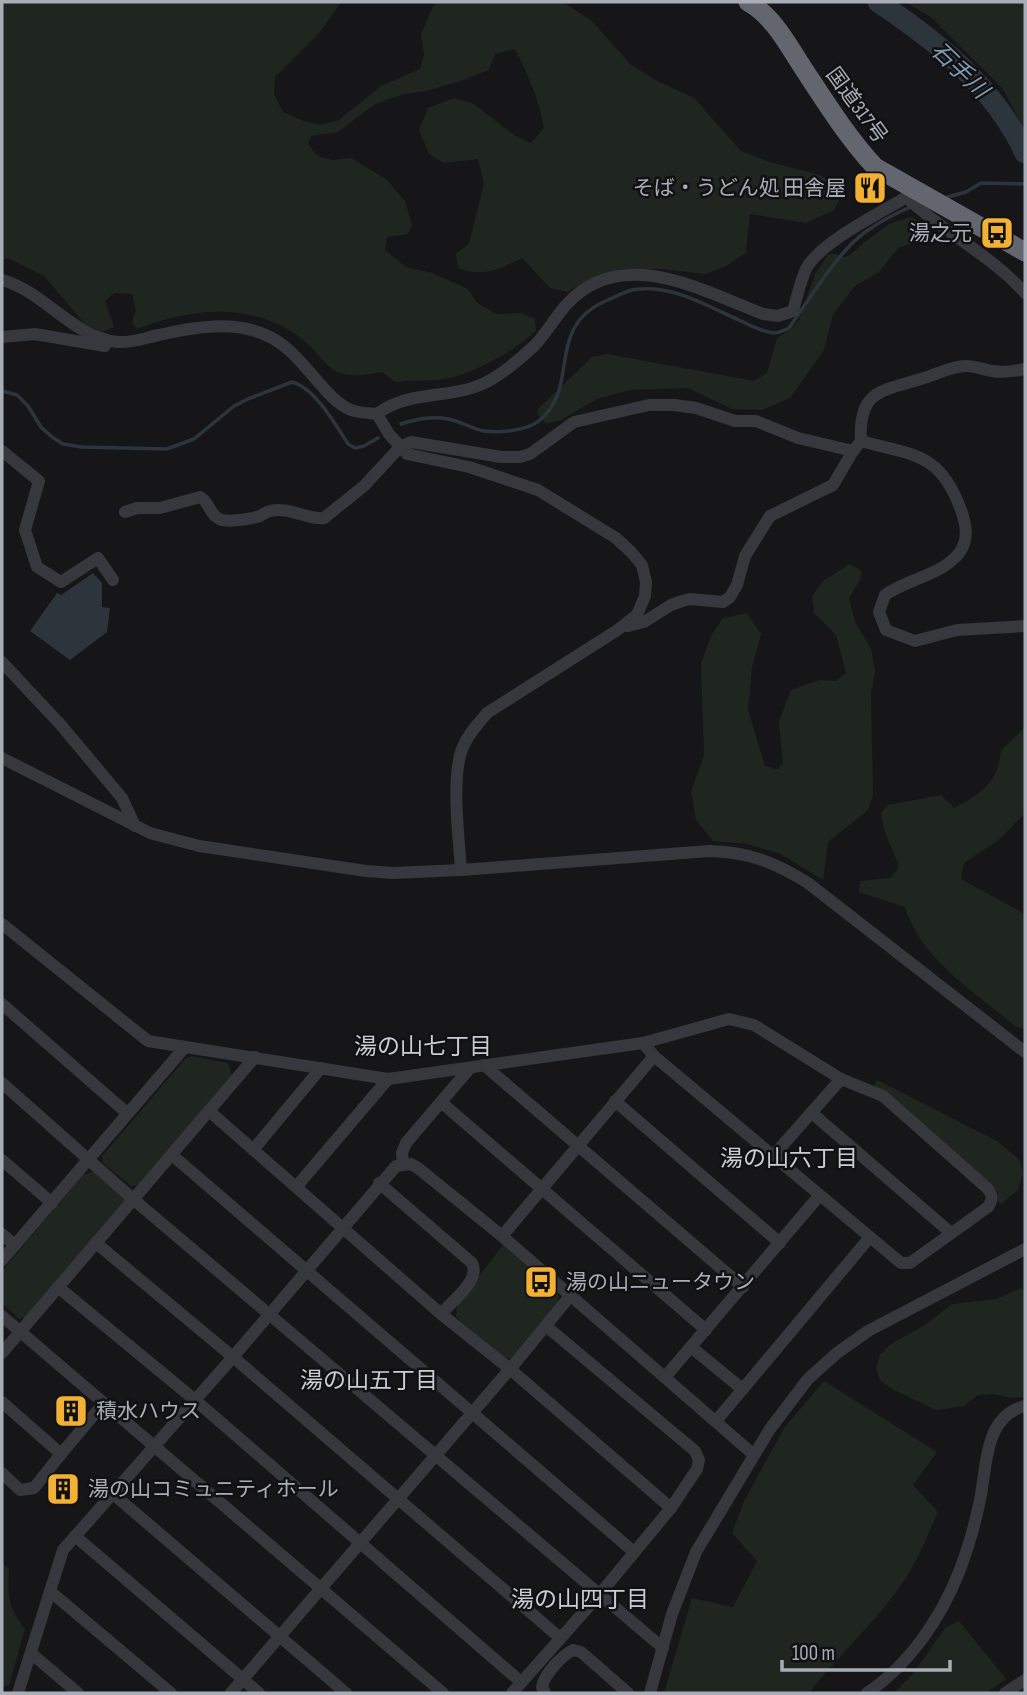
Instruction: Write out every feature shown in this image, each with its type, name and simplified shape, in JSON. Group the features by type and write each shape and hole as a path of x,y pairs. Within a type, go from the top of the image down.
{"highway":[{"name":"国道317号","path":"748,2 773,24 860,150 875,167 911,194 1025,252"}],"street":[{"path":"2,280 30,292 88,333 102,339 133,342 193,327 243,328 266,335 293,352 333,397 348,409 377,414 400,401 466,390 492,380 536,345 553,319 574,296 596,283 623,275 658,275 684,281 764,314 778,316 793,311 807,268 820,254 848,232 911,194 921,211 1000,269 1025,293"},
{"path":"2,337 35,334 130,348 133,342"},
{"path":"621,628 644,622 682,601 723,601 730,597 737,585 745,556 770,516 777,510 818,494 833,485 857,446 863,411 868,400 880,390 943,370 965,366 996,372 1025,369"},
{"path":"125,512 137,508 160,508 200,497 219,519 261,516 270,511 286,510 304,513 317,519 324,518 364,486 400,447 411,442 501,457 520,457 530,454 574,422 649,405 696,408 735,421 756,422 798,438 922,457 934,465 950,483 967,528 966,539 960,552 950,561 885,595 879,612 886,630 915,641 957,630 1025,626"},
{"path":"377,414 382,425 407,454 470,467 538,490 616,538 642,565 646,582 645,596 637,615 621,628 487,713 471,731 462,749 458,772 461,870"},
{"path":"2,451 39,481 25,530 37,567 61,582 98,558 113,580"},
{"path":"2,662 60,724 122,798 135,826"},
{"path":"2,758 150,833 199,846 355,870 393,873 461,870 709,851 738,852 785,869 808,883 1025,1052"},
{"path":"2,924 148,1041 388,1079 643,1042 729,1019 741,1020 754,1025 841,1079 883,1096 992,1194 992,1201 988,1207 910,1263 901,1262 654,1056 643,1042"},
{"path":"2,1004 127,1113"},
{"path":"2,1261 185,1047"},
{"path":"502,1236 654,1056"},
{"path":"2,1353 255,1057"},
{"path":"484,1065 743,1287"},
{"path":"253,1150 321,1068"},
{"path":"403,1164 402,1153 406,1143 470,1068"},
{"path":"297,1186 388,1079"},
{"path":"773,1156 841,1079"},
{"path":"2,1083 133,1199 663,1648"},
{"path":"615,1101 780,1243"},
{"path":"442,1103 706,1330"},
{"path":"209,1111 441,1314 510,1369 671,1508"},
{"path":"812,1113 951,1233"},
{"path":"172,1155 634,1552"},
{"path":"2,1160 52,1203"},
{"path":"18,1693 63,1550 233,1357 389,1171 403,1164 418,1168 502,1236 754,1455"},
{"path":"379,1183 475,1268 474,1278 441,1314"},
{"path":"666,1376 820,1196"},
{"path":"2,1234 15,1245"},
{"path":"716,1420 870,1237"},
{"path":"96,1243 559,1637"},
{"path":"650,1693 671,1614 696,1552 770,1429 808,1379 837,1353 868,1331 1025,1249"},
{"path":"58,1287 195,1400 521,1682"},
{"path":"231,1693 571,1295"},
{"path":"2,1316 443,1693"},
{"path":"512,1693 671,1508 697,1469 699,1460 695,1451 546,1326"},
{"path":"691,1347 741,1388"},
{"path":"2,1402 61,1454"},
{"path":"2,1474 20,1490 34,1488 103,1404"},
{"path":"867,1693 881,1684 911,1653 947,1600 972,1533 981,1499 988,1448 1000,1422 1008,1412 1025,1406"},
{"path":"112,1493 346,1693"},
{"path":"75,1536 259,1693"},
{"path":"51,1592 171,1693"},
{"path":"545,1693 542,1688 545,1679 566,1654 573,1650 580,1652 628,1693"},
{"path":"32,1654 78,1693"},
{"path":"1005,1693 1025,1680"}],"shaded area":[{"path":"2,2 341,2 320,32 275,77 274,94 283,112 320,125 339,120 381,86 420,69 424,54 421,34 435,2 563,2 592,21 630,64 655,80 694,98 741,151 819,175 836,183 842,195 834,210 806,223 750,214 746,253 726,266 706,274 661,269 622,269 593,278 567,292 550,288 522,258 498,269 483,272 458,268 456,254 469,243 484,183 478,159 443,163 429,154 419,130 428,108 454,98 474,104 514,135 531,143 544,128 532,87 515,49 495,54 489,70 461,81 404,94 375,104 338,132 311,136 308,144 317,156 333,160 351,158 386,179 405,201 412,225 408,234 387,237 385,250 406,267 432,273 468,289 477,303 496,314 521,313 535,319 536,331 516,347 491,362 451,378 395,382 382,372 349,375 339,372 292,332 249,315 230,312 192,314 137,329 132,322 136,310 132,294 114,293 105,301 114,327 102,332 85,324 44,276 8,258 2,260"},
{"path":"905,2 1025,2 1025,130 1002,88 931,17"},
{"path":"910,217 920,221 925,231 912,244 899,247 879,272 855,286 833,314 824,350 790,398 762,410 732,409 688,388 629,390 597,399 561,420 547,424 537,414 538,409 592,357 607,354 754,381 767,373 777,338 799,320 815,274 828,255 850,255 889,224"},
{"path":"850,564 862,571 860,580 849,598 855,622 871,648 875,671 871,694 873,795 868,810 828,842 823,880 781,854 747,844 713,841 696,820 691,792 704,755 701,663 712,634 723,618 747,613 761,634 752,667 748,710 765,766 777,769 783,764 779,721 791,690 819,680 836,681 846,673 836,635 814,613 812,596 824,580"},
{"path":"93,573 102,583 102,607 110,608 107,632 70,660 30,631 57,593 61,595"},
{"path":"1025,727 1025,813 1000,839 964,863 961,879 1025,914 1025,1029 1015,1026 936,959 923,943 905,907 859,892 860,881 890,878 899,867 882,821 881,813 888,805 941,795 954,808 964,803 987,786 997,771 1001,750"},
{"path":"192,1056 228,1063 232,1075 140,1185 131,1186 103,1163 102,1156 185,1059"},
{"path":"877,1080 997,1141 1019,1159 1023,1173 1018,1190 1001,1204 998,1202 998,1192 873,1087"},
{"path":"94,1171 125,1197 123,1205 29,1316 19,1319 2,1303 2,1271 83,1175"},
{"path":"503,1245 556,1290 559,1296 558,1302 511,1358 504,1359 456,1317 457,1305"},
{"path":"1021,1288 1025,1290 1025,1397 978,1395 964,1406 936,1410 892,1389 880,1380 876,1368 880,1355 891,1344 925,1325 952,1304 996,1299"},
{"path":"824,1381 937,1452 913,1485 938,1512 916,1561 885,1607 809,1693 664,1693 692,1598 733,1607 757,1561 732,1533 744,1501 784,1428"},
{"path":"2,1564 9,1568 10,1600 25,1629 9,1685 2,1687"},
{"path":"959,1621 1006,1679 986,1693 894,1693 912,1675 946,1627"}],"waterway":[{"name":"石手川","path":"878,2 943,50 981,87 998,107 1025,153"},
{"path":"944,198 966,192 981,183 1025,184"},
{"path":"401,424 424,418 442,418 480,430 498,432 535,424 552,406 559,391 569,340 576,325 588,311 632,290 674,292 760,330 774,333 789,328 824,278 854,242 882,221 913,206"},
{"path":"2,391 17,395 52,437 63,444 81,447 167,449 194,439 234,406 292,382 300,385 316,399 348,444 355,448 378,438"}],"place":[{"name":"そば・うどん処 田舎屋","path":"870,188"},
{"name":"湯之元","path":"997,233"},
{"name":"湯の山ニュータウン","path":"541,1282"},
{"name":"積水ハウス","path":"71,1411"},
{"name":"湯の山コミュニティホール","path":"63,1489"}],"district":[{"name":"湯の山七丁目","path":"423,1046"},
{"name":"湯の山六丁目","path":"789,1158"},
{"name":"湯の山五丁目","path":"369,1380"},
{"name":"湯の山四丁目","path":"580,1599"}]}
